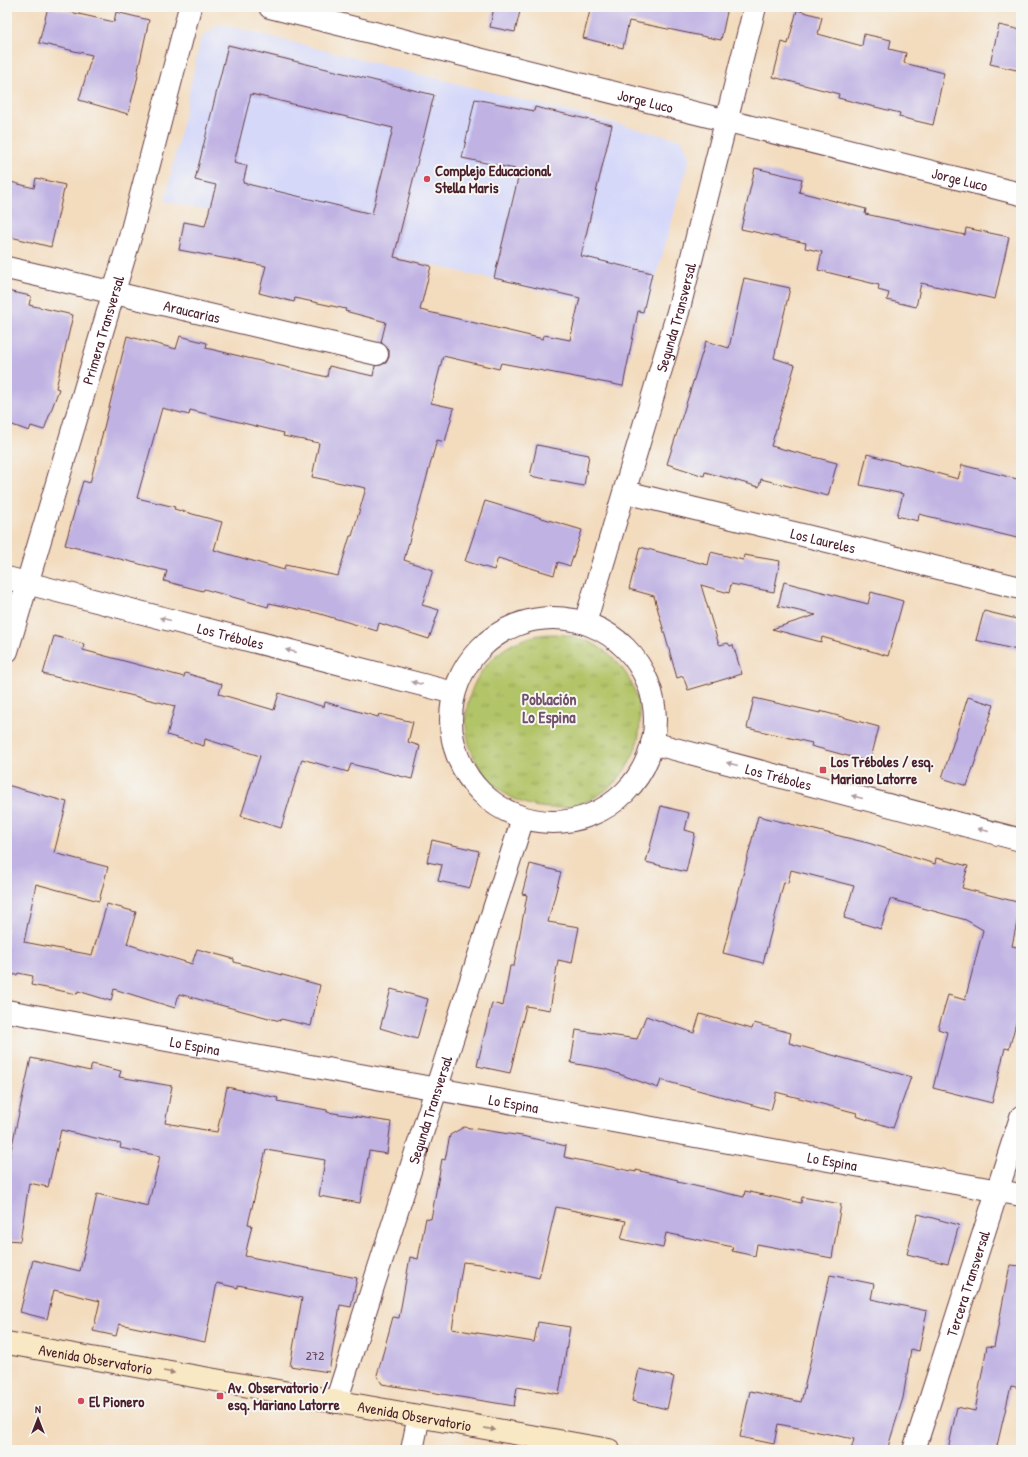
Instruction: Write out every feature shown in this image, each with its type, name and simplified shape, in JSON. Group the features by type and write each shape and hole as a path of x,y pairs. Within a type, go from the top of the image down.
{"main road":[{"name":"Avenida Observatorio","path":"7,1343 609,1450"}],"street":[{"name":"Primera Transversal","path":"7,651 17,581 114,293 149,168 190,7"},
{"name":"Jorge Luco","path":"270,7 1021,194"},
{"name":"Segunda Transversal","path":"585,624 680,305 755,7"},
{"name":"Araucarias","path":"7,268 377,354"},
{"name":"Los Laureles","path":"625,492 1021,588"},
{"name":"Los Tréboles","path":"17,581 454,692"},
{"path":"547,619 569,620 585,624 602,631 618,642 631,655 642,671 650,688 654,706 655,725 652,743 640,774 630,787 604,809 589,816 568,821 540,821 524,818 507,812 492,803 479,791 459,762 451,728 451,710 454,692 460,677 475,654 491,639 505,630 520,624 547,619"},
{"name":"Los Tréboles","path":"652,743 1021,840"},
{"name":"Segunda Transversal","path":"336,1402 524,818"},
{"name":"Lo Espina","path":"7,1011 1021,1195"},
{"name":"Tercera Transversal","path":"914,1450 1021,1117"},
{"path":"412,1450 419,1416"}],"shaded area":[{"name":"Complejo Educacional Stella Maris","path":"220,24 682,140 690,157 645,316 165,201 201,38"}],"green space":[{"path":"544,634 562,634 594,644 615,659 630,680 640,712 640,730 630,762 615,783 594,798 578,804 562,808 544,808 512,798 491,783 476,762 470,746 466,730 466,712 476,680 491,659 512,644 528,638"}],"building":[{"path":"48,7 114,22 116,12 149,20 138,76 128,114 79,100 92,55 39,43"},
{"path":"494,7 521,7 515,32 490,27"},
{"path":"591,7 728,7 721,40 629,21 623,48 583,38"},
{"path":"797,10 822,17 818,34 862,46 864,34 891,40 889,49 906,53 904,63 944,73 933,125 899,117 900,113 838,98 839,94 773,77 782,42 788,44"},
{"path":"999,25 1021,30 1021,71 990,64"},
{"path":"228,45 434,95 394,257 431,266 420,310 543,339 544,335 570,340 580,298 494,278 520,170 462,158 475,99 534,111 535,107 612,125 581,256 652,273 643,312 638,311 623,386 501,363 499,369 443,356 431,403 454,408 445,442 437,440 404,560 433,570 422,605 439,610 429,639 379,623 377,631 317,613 269,603 268,607 204,589 203,591 164,581 167,571 65,545 83,481 90,483 127,336 176,349 180,336 207,343 206,348 327,377 329,366 373,376 375,366 386,363 389,357 389,350 381,342 386,322 345,311 346,309 295,298 294,302 259,293 266,266 179,250 184,222 205,226 216,185 195,180","holes":["251,94 393,128 372,214 243,183 247,166 234,163","162,408 189,415 190,410 284,433 283,436 319,443 312,477 366,488 352,536 350,536 338,576 285,565 284,570 214,550 222,522 174,509 175,507 137,498"]},
{"path":"755,168 802,179 799,192 866,209 865,214 965,235 966,228 1009,237 995,299 921,283 916,307 887,300 889,293 878,290 879,285 818,270 822,252 805,248 806,243 741,229"},
{"path":"36,178 65,185 51,247 7,236 7,181 34,188"},
{"path":"744,278 790,288 774,358 795,365 771,446 837,463 828,496 761,479 759,487 705,472 704,476 667,464 706,341 729,348"},
{"path":"7,291 31,296 29,305 73,315 56,388 59,389 44,430 31,426 29,431 7,423"},
{"path":"537,445 589,455 584,486 530,476"},
{"path":"867,454 958,479 962,465 1021,480 1021,539 919,514 918,521 897,516 903,494 860,485"},
{"path":"485,501 582,530 570,566 558,562 554,575 498,558 494,570 465,561"},
{"path":"640,547 708,565 711,552 743,560 744,555 780,561 774,592 731,584 729,593 701,585 718,642 720,645 728,643 730,646 733,645 742,674 688,690 683,676 677,678 654,596 629,589"},
{"path":"784,582 868,604 871,592 903,601 888,656 822,637 821,642 772,629 816,615 778,606"},
{"path":"984,611 1021,620 1021,651 976,640"},
{"path":"54,636 84,644 83,650 184,677 185,673 222,684 219,694 274,710 279,693 324,707 325,702 378,717 379,714 413,722 408,742 420,746 412,779 351,764 348,772 302,759 281,828 241,816 260,756 205,739 204,746 167,735 175,706 43,674"},
{"path":"968,697 994,705 967,786 942,778"},
{"path":"754,698 820,713 820,711 879,727 870,762 811,746 812,743 747,728"},
{"path":"7,785 67,802 54,853 108,867 99,901 36,884 24,942 92,955 107,904 136,912 127,944 192,964 197,949 234,959 234,962 320,985 311,1026 281,1019 280,1021 179,994 175,1008 114,989 111,1001 78,991 77,994 31,985 33,976 18,973 17,975 7,974"},
{"path":"661,806 689,813 685,830 695,833 686,872 646,862"},
{"path":"758,816 868,843 935,864 936,858 968,866 962,888 1021,903 1012,946 1021,948 1021,1005 1009,1049 1005,1048 992,1103 933,1088 947,1032 938,1029 948,995 965,1000 983,930 966,920 890,899 881,929 844,918 854,886 791,870 788,883 784,882 763,963 723,953"},
{"path":"432,840 479,851 470,888 438,881 442,865 427,862"},
{"path":"530,864 561,872 548,922 579,927 572,963 558,960 550,1010 526,1006 510,1073 477,1066 492,1003 503,1006 510,966 514,966 527,895 522,894"},
{"path":"391,989 428,999 417,1039 380,1028"},
{"path":"700,1014 752,1029 754,1023 791,1033 789,1043 911,1077 893,1128 856,1116 857,1113 776,1092 771,1110 661,1080 658,1088 605,1069 571,1063 576,1030 637,1039 646,1016 694,1033"},
{"path":"31,1058 90,1071 92,1064 121,1071 119,1077 172,1086 165,1123 217,1132 227,1087 278,1098 277,1101 327,1110 327,1112 391,1122 387,1154 369,1151 360,1203 319,1196 325,1160 266,1150 248,1224 252,1225 245,1256 357,1278 351,1307 340,1305 329,1372 290,1366 302,1298 238,1285 238,1288 217,1283 205,1342 119,1324 116,1336 93,1331 100,1301 54,1290 47,1319 20,1312 33,1260 80,1271 97,1194 148,1206 160,1156 120,1148 121,1144 61,1130 48,1187 29,1183 20,1241 7,1240 7,1168"},
{"path":"464,1127 522,1136 566,1146 564,1157 636,1172 636,1170 678,1180 677,1182 744,1197 745,1191 801,1203 802,1197 841,1204 832,1258 757,1244 755,1256 732,1251 733,1247 666,1233 663,1248 621,1239 626,1221 556,1207 539,1278 480,1264 463,1262 452,1329 534,1342 538,1322 570,1327 559,1394 517,1387 514,1406 382,1384 377,1375 393,1317 399,1318 410,1257 418,1259 426,1218 431,1219 442,1159 445,1160 450,1135"},
{"path":"918,1214 959,1225 948,1264 907,1254"},
{"path":"1010,1265 1021,1266 1021,1388 1011,1386 996,1450 948,1450 957,1407 975,1411 987,1346 994,1347"},
{"path":"830,1275 874,1284 871,1299 927,1311 919,1351 911,1349 903,1398 887,1450 851,1450 854,1439 778,1424 774,1444 740,1437 750,1391 801,1402"},
{"path":"639,1369 674,1377 667,1409 632,1401"}],"place":[{"name":"Complejo Educacional Stella Maris","path":"427,179"},
{"name":"Los Tréboles / esq. Mariano Latorre","path":"823,770"},
{"name":"Av. Observatorio / esq. Mariano Latorre","path":"220,1396"},
{"name":"El Pionero","path":"81,1401"}],"district":[{"name":"Población Lo Espina","path":"549,708"}]}
